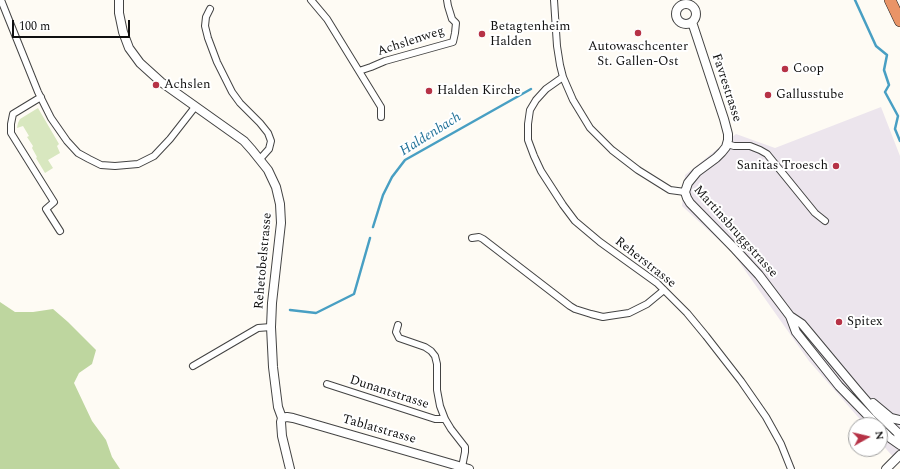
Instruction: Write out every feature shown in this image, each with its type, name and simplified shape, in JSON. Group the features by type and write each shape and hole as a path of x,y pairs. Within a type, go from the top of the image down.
{"highway":[{"path":"890,0 900,21"},
{"path":"898,0 900,4"}],"street":[{"path":"1,0 8,20 51,118 67,141 78,153 101,165 115,166 138,164 154,156 170,139 195,107"},
{"name":"Rehetobelstrasse","path":"119,0 119,12 123,32 129,48 140,63 161,82 244,141 268,170 276,187 280,204 281,223 272,303 271,327 273,367 278,407 282,418 282,437 290,469"},
{"path":"310,0 327,19 381,107 381,117"},
{"name":"Achslenweg","path":"359,71 385,61 453,42 456,23 452,19 448,6 448,0"},
{"name":"Martinsbruggstrasse","path":"554,0 557,46 563,77 573,100 590,128 612,150 638,170 670,190 685,192 690,203 759,275 790,316 796,332 834,380 869,417"},
{"path":"210,9 206,17 205,26 217,62 232,92 268,133 271,141 269,149 260,159"},
{"name":"Favrestrasse","path":"692,22 726,126 728,134 727,144"},
{"name":"Reherstrasse","path":"563,77 552,83 536,100 530,110 528,140 537,164 545,178 575,221 600,242 649,277 664,290 706,336 746,387 766,417 781,444 791,469"},
{"path":"41,97 13,114 11,133 54,202 46,208 60,231"},
{"path":"685,192 692,177 716,158 727,144 734,146 750,146 767,154 815,213 825,221"},
{"path":"472,238 479,237 483,239 570,306 591,314 603,317 629,313 647,304 664,290"},
{"name":"Martinsbruggstrasse","path":"790,316 802,324 876,412 897,432 900,438"},
{"name":"Dunantstrasse","path":"398,325 396,332 399,338 425,347 435,356 437,364 437,394 440,406 445,419 464,447 465,468"},
{"path":"193,366 258,328 271,327"},
{"name":"Dunantstrasse","path":"327,384 435,419 445,419"},
{"name":"Martinsbruggstrasse","path":"857,390 891,418 900,420"},
{"name":"Tablatstrasse","path":"282,418 291,418 465,468"},
{"path":"888,436 900,445"},
{"path":"886,469 900,455"}],"shaded area":[{"path":"881,107 900,156 900,463 888,451 888,417 858,417 809,361 732,252 682,206 685,175 736,134 775,148"}],"green space":[{"path":"38,108 59,144 57,146 60,153 48,160 53,168 45,173 36,158 37,157 32,148 33,146 27,137 29,136 23,126 17,128 20,119"},
{"path":"0,302 15,312 33,312 53,309 96,350 92,364 79,373 74,383 92,421 106,440 112,457 120,469 0,469"}],"waterway":[{"path":"855,0 876,46 887,55 884,70 889,85 885,92 898,116 895,129 900,141"},
{"name":"Haldenbach","path":"373,227 383,195 392,177 405,160 531,89"},
{"name":"Haldenbach","path":"290,310 316,313 354,294 370,238"}],"place":[{"name":"Autowaschcenter St. Gallen-Ost","path":"638,33"},
{"name":"Betagtenheim Halden","path":"482,34"},
{"name":"Coop","path":"785,69"},
{"name":"Achslen","path":"156,85"},
{"name":"Halden Kirche","path":"429,91"},
{"name":"Gallusstube","path":"768,95"},
{"name":"Sanitas Troesch","path":"836,166"},
{"name":"Spitex","path":"839,322"}]}
